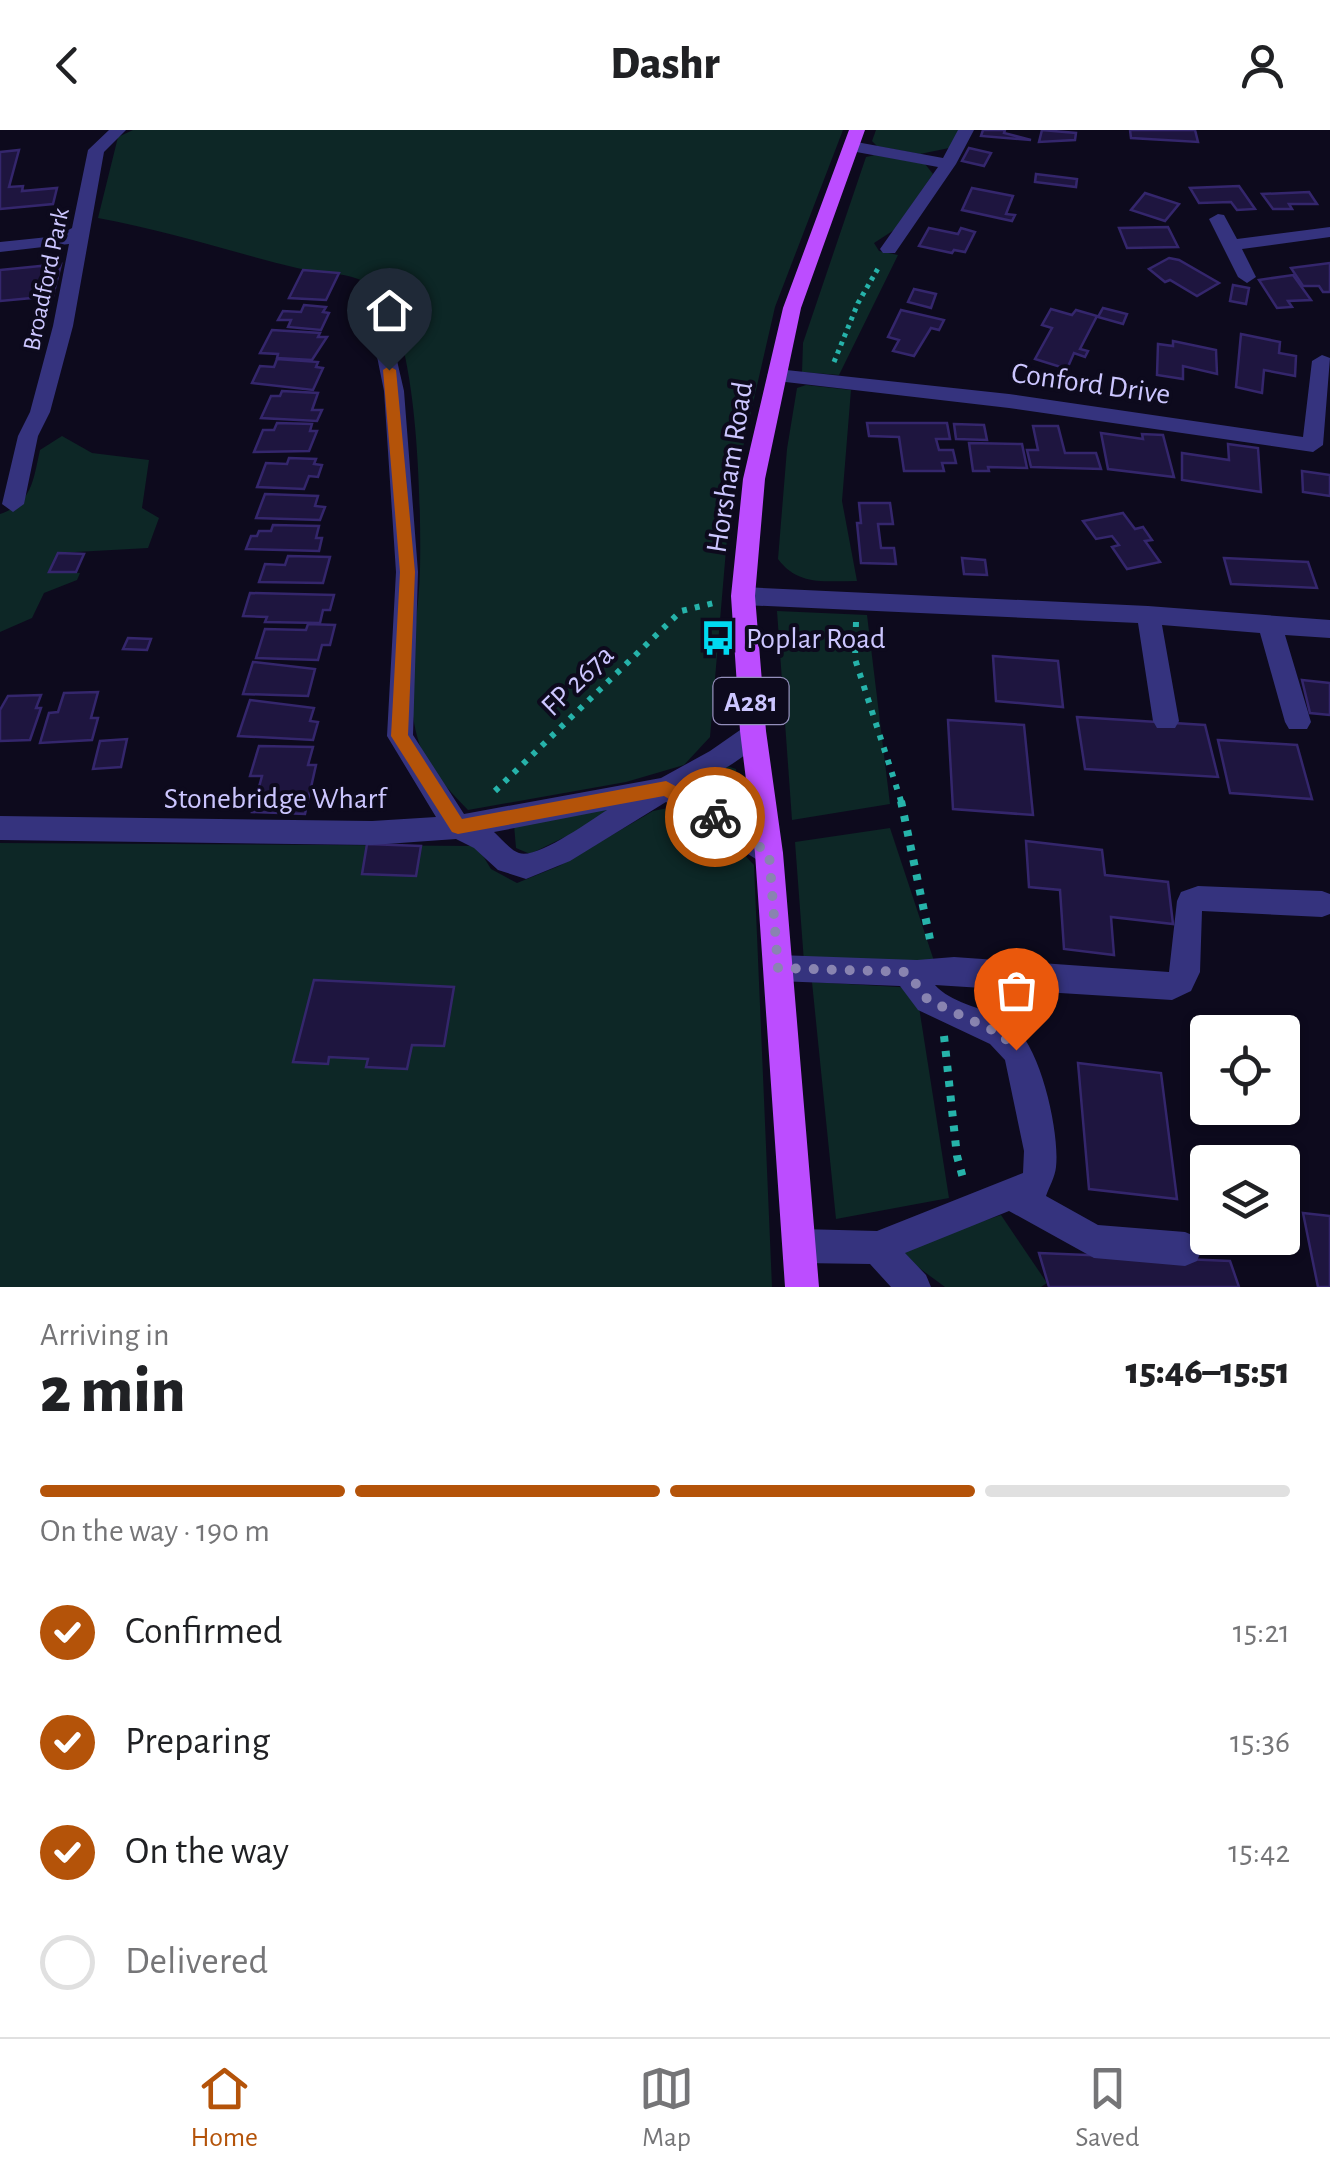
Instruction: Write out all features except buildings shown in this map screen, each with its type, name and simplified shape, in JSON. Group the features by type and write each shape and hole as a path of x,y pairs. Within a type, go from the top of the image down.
{"main road":[{"name":"Horsham Road","path":"802,1287 769,853 753,731 743,596 754,480 792,308 854,138"}],"street":[{"name":"Broadford Park","path":"13,504 28,436 40,412 63,326 96,150 118,130"},
{"path":"889,249 948,164 966,130"},
{"name":"Horsham Road","path":"854,138 948,164"},
{"path":"1218,219 1247,277"},
{"path":"0,246 62,241 83,230"},
{"path":"1232,246 1330,232"},
{"path":"378,317 394,390 408,572 400,736 458,827 484,840 508,862 526,866 560,853 666,788 769,853"},
{"name":"Conford Drive","path":"777,375 1008,401 1313,444 1322,361"},
{"path":"743,596 1148,615 1330,629"},
{"path":"1148,615 1166,721"},
{"path":"1270,625 1298,722"},
{"name":"Stonebridge Wharf","path":"0,828 372,833 458,827 666,788 719,759 753,731"},
{"path":"778,968 1172,986 1182,981 1185,972 1187,914 1198,898 1322,904"},
{"path":"801,1246 877,1248 1034,1185 1040,1170 1040,1151 1024,1067 1016,1050 1001,1034 928,1000 922,972"},
{"path":"1012,1195 1094,1241 1184,1248"},
{"path":"877,1248 914,1287"}],"path":[{"path":"825,381 858,304 889,249"},
{"name":"FP 267a","path":"458,827 680,611 743,596"},
{"path":"856,601 855,659 905,814 922,972"},
{"path":"940,1008 957,1156 972,1212"}],"green space":[{"path":"133,130 843,130 775,307 729,515 710,737 684,765 626,782 468,810 445,785 420,747 413,716 420,569 418,462 408,373 387,303 371,285 353,277 297,268 98,218 118,137"},
{"path":"876,130 961,130 954,147 920,154 877,146 872,141"},
{"path":"875,155 925,164 933,174 894,230 874,243 879,251 898,255 839,375 802,372 803,343 866,157"},
{"path":"806,385 851,390 842,501 857,581 803,578 778,559 787,449 797,388"},
{"path":"62,436 92,453 149,460 142,508 159,518 148,548 58,553 50,571 80,573 77,580 44,593 32,618 0,632 0,514 25,497 40,450"},
{"path":"777,611 867,615 890,804 792,820"},
{"path":"727,766 736,769 744,824 698,797 703,779"},
{"path":"617,806 614,813 530,854 516,848 514,825"},
{"path":"673,807 738,848 754,865 772,1287 0,1287 0,843 477,846 491,869 517,883 559,866 653,811"},
{"path":"890,828 936,967 804,962 795,842"},
{"path":"812,982 916,988 949,1198 836,1219"},
{"path":"1001,1215 1047,1283 1041,1287 945,1287 896,1251"}],"way so far":[{"path":"715,817 769,853 778,968 907,972 928,1000 1001,1034 1016,1050"}],"place":[{"name":"Poplar Road","path":"718,638"}],"route":[{"path":"389,370 394,390 408,572 400,674 400,736 458,827 666,788 715,817"}]}
